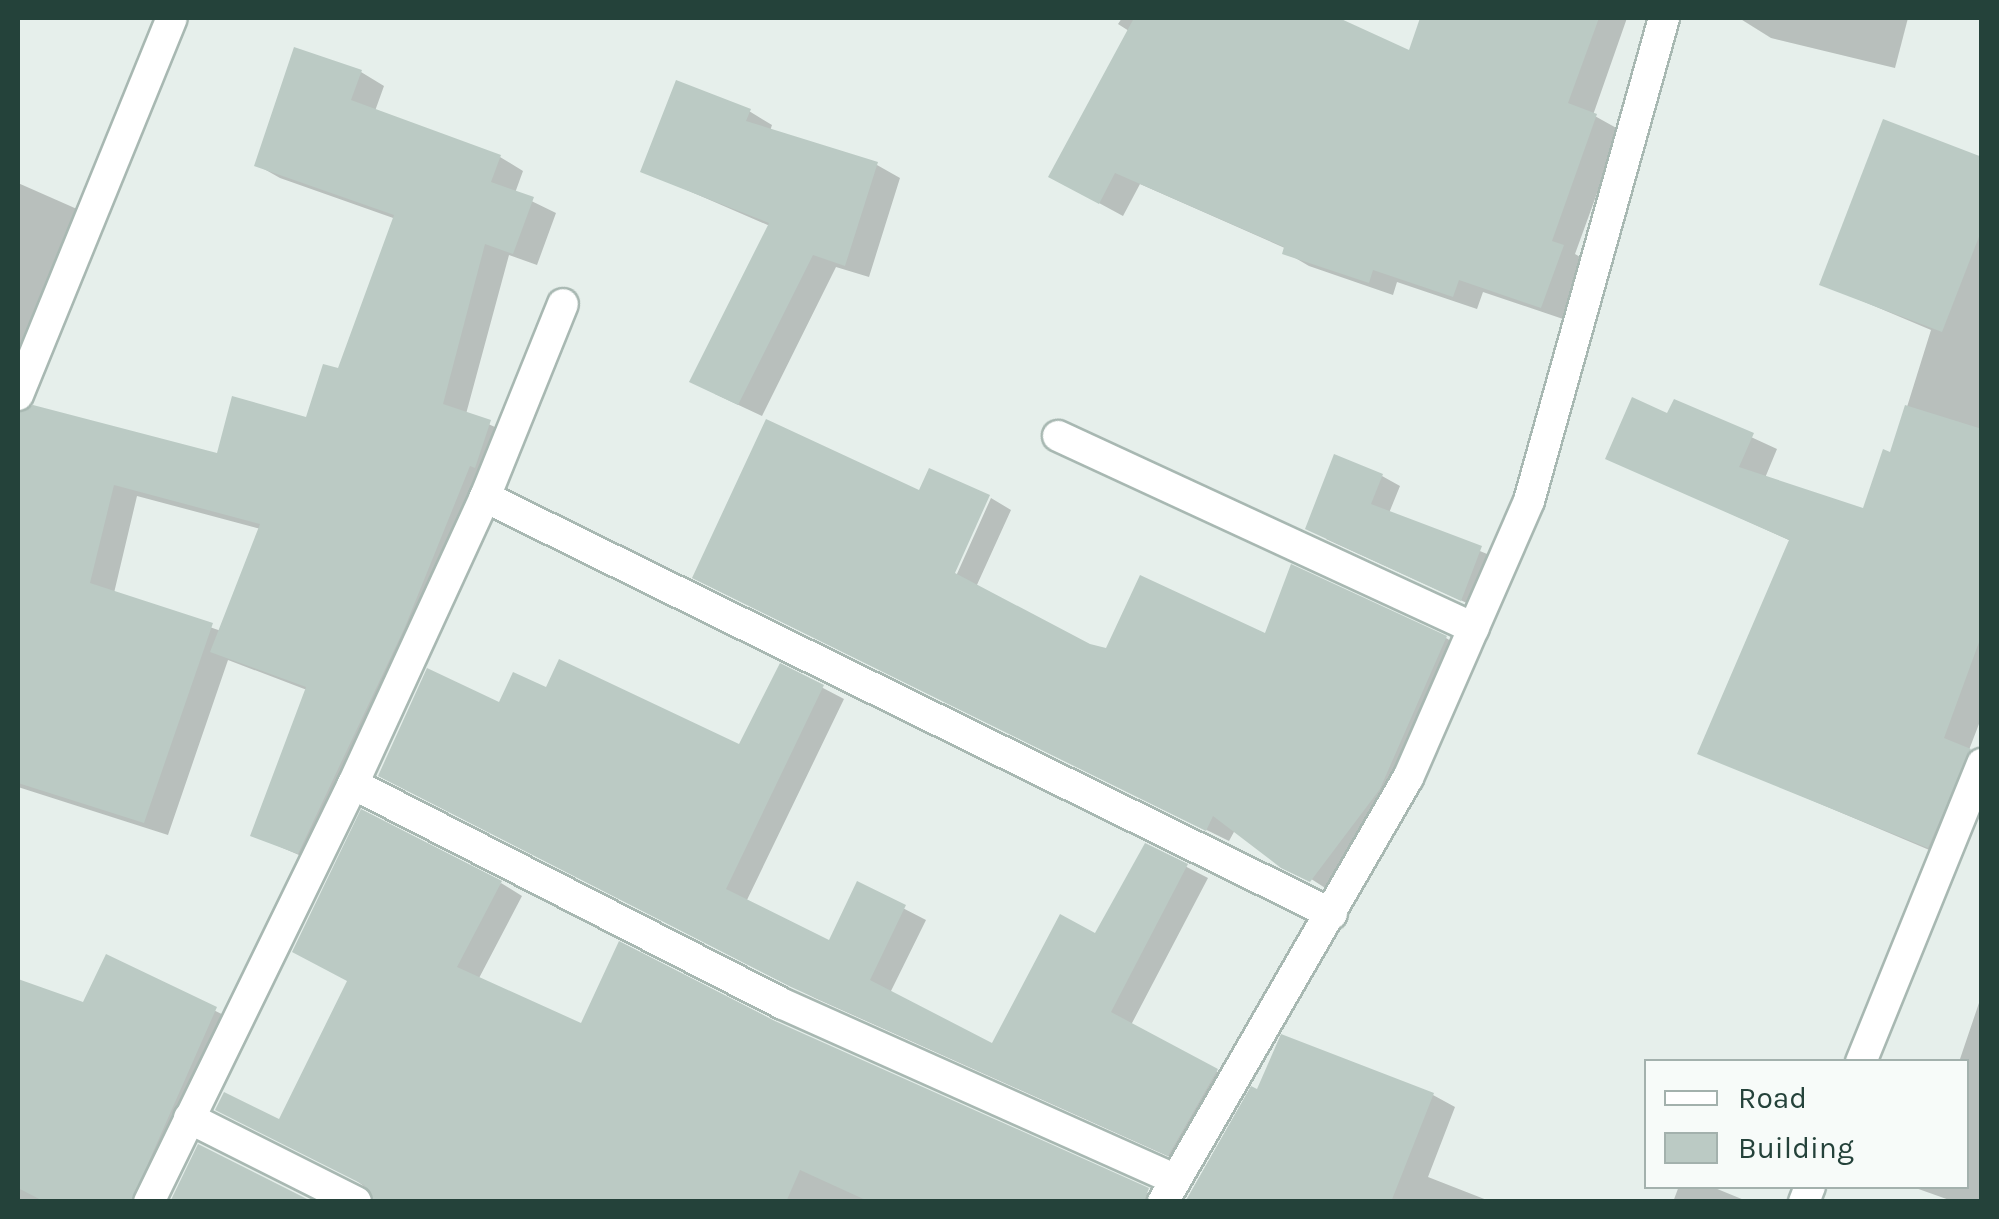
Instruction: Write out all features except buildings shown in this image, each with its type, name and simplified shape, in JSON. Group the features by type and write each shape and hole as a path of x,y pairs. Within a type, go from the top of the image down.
{"street":[{"path":"18,395 172,18"},
{"path":"353,784 784,1004 1169,1190 1408,778 1529,501 1664,18"},
{"path":"149,1202 353,784 485,497 563,304"},
{"path":"1058,436 1474,628"},
{"path":"485,497 1332,914"},
{"path":"1862,1059 1982,764"},
{"path":"190,1118 356,1202"}]}
